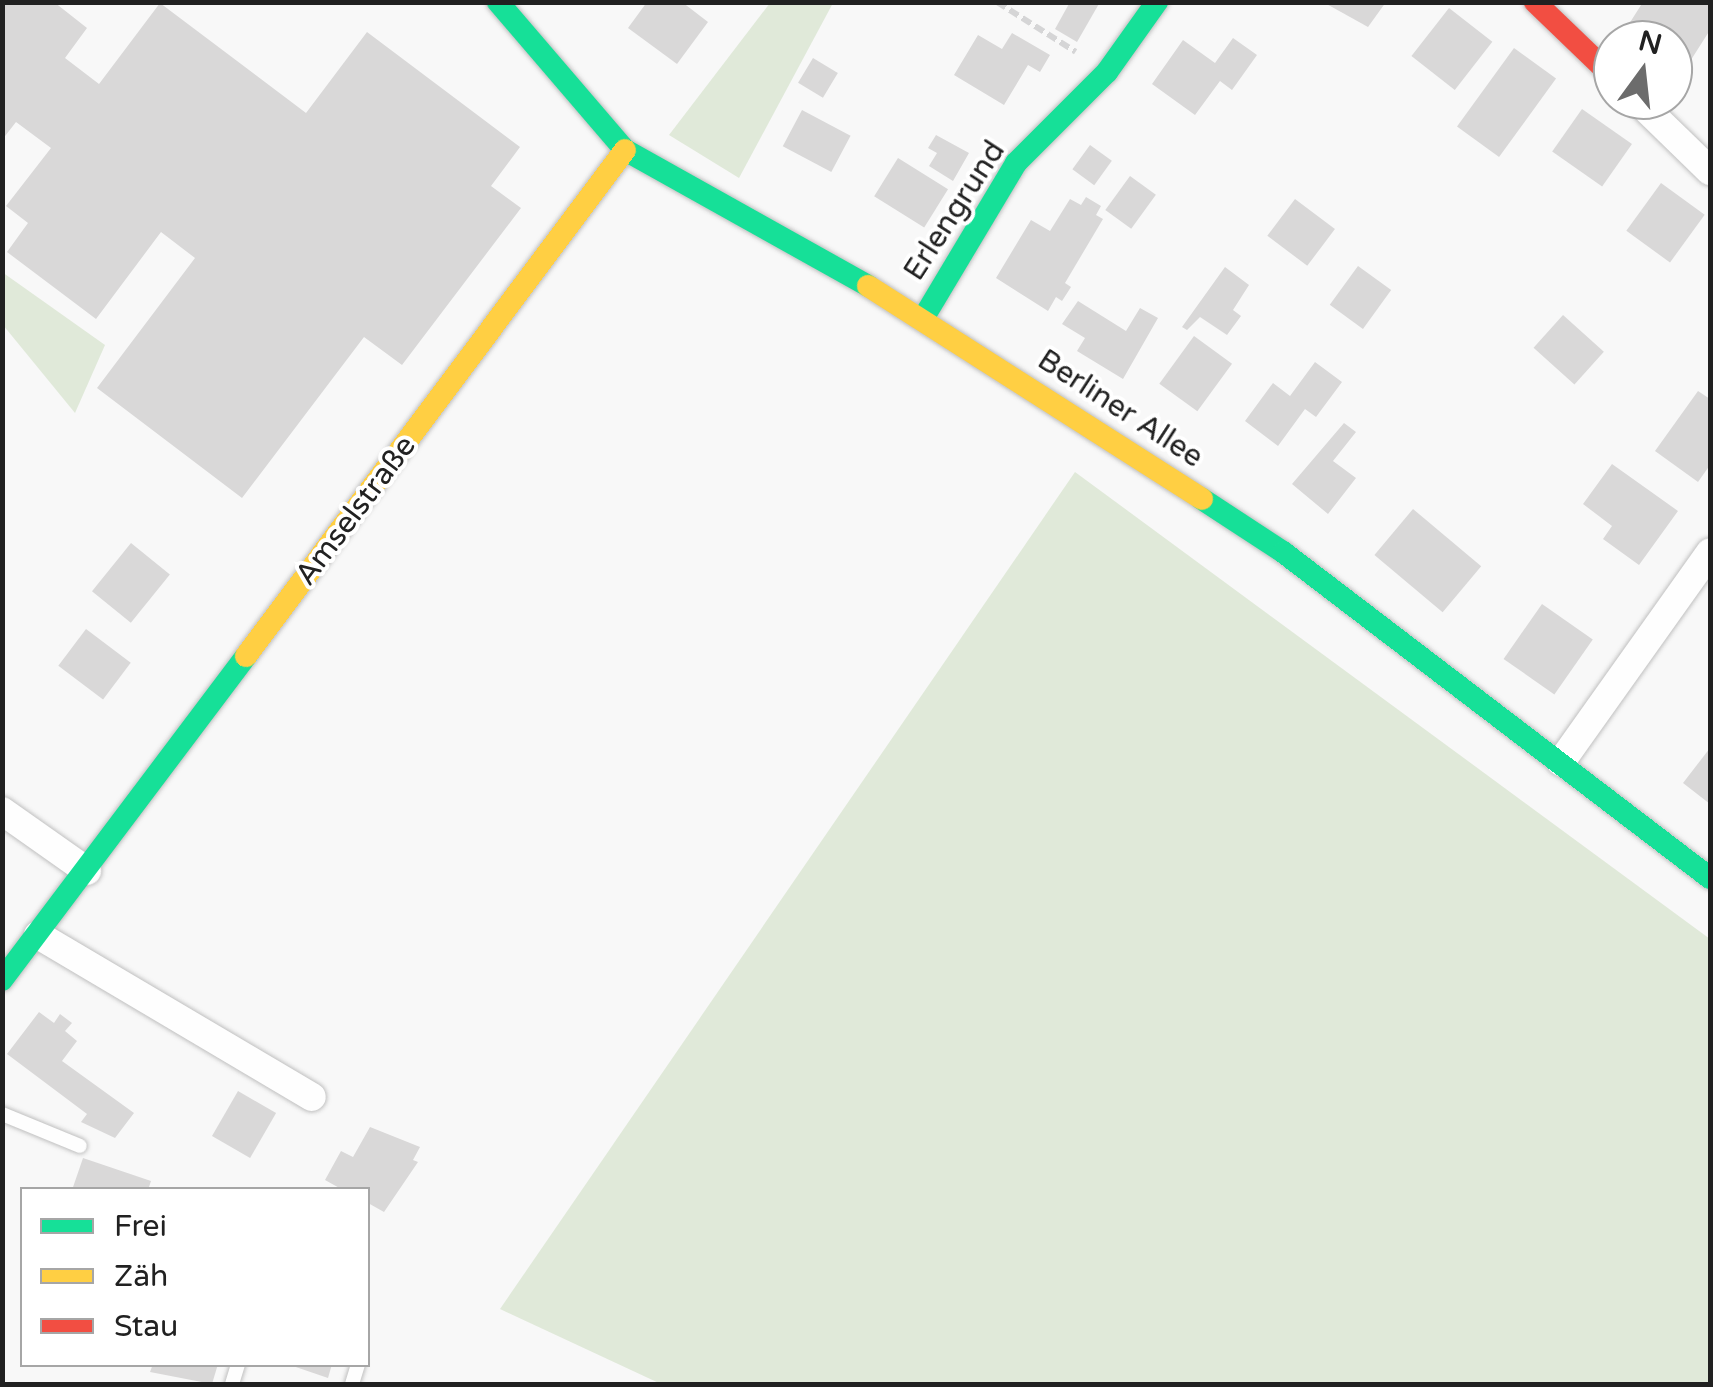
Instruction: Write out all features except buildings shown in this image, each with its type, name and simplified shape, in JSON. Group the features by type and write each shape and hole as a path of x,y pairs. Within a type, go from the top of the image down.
{"street":[{"name":"Berliner Allee","path":"498,2 625,150 924,317 1283,552 1710,878"},
{"name":"Erlengrund","path":"924,317 1016,163 1107,72 1157,2"},
{"path":"1535,2 1593,58"},
{"path":"1658,120 1710,171"},
{"name":"Amselstraße","path":"2,980 625,150"},
{"path":"1561,762 1710,552"},
{"path":"2,812 87,871"},
{"path":"38,935 312,1097"}],"lane":[{"path":"2,1114 80,1146"}],"path":[{"path":"997,2 1107,72"}],"green space":[{"path":"770,3 833,3 739,178 669,135"},
{"path":"2,272 105,345 75,413 3,325"},
{"path":"1075,472 1710,939 1710,1384 661,1384 500,1309"}],"traffic: fast":[{"path":"498,2 625,150 868,286"},
{"path":"924,317 1016,163 1107,72 1157,2"},
{"path":"1202,499 1283,552 1710,878"},
{"path":"2,980 246,656"}],"traffic: slow":[{"path":"246,656 625,150"},
{"path":"868,286 1202,499"}],"traffic: jam":[{"path":"1535,2 1593,58"}]}
